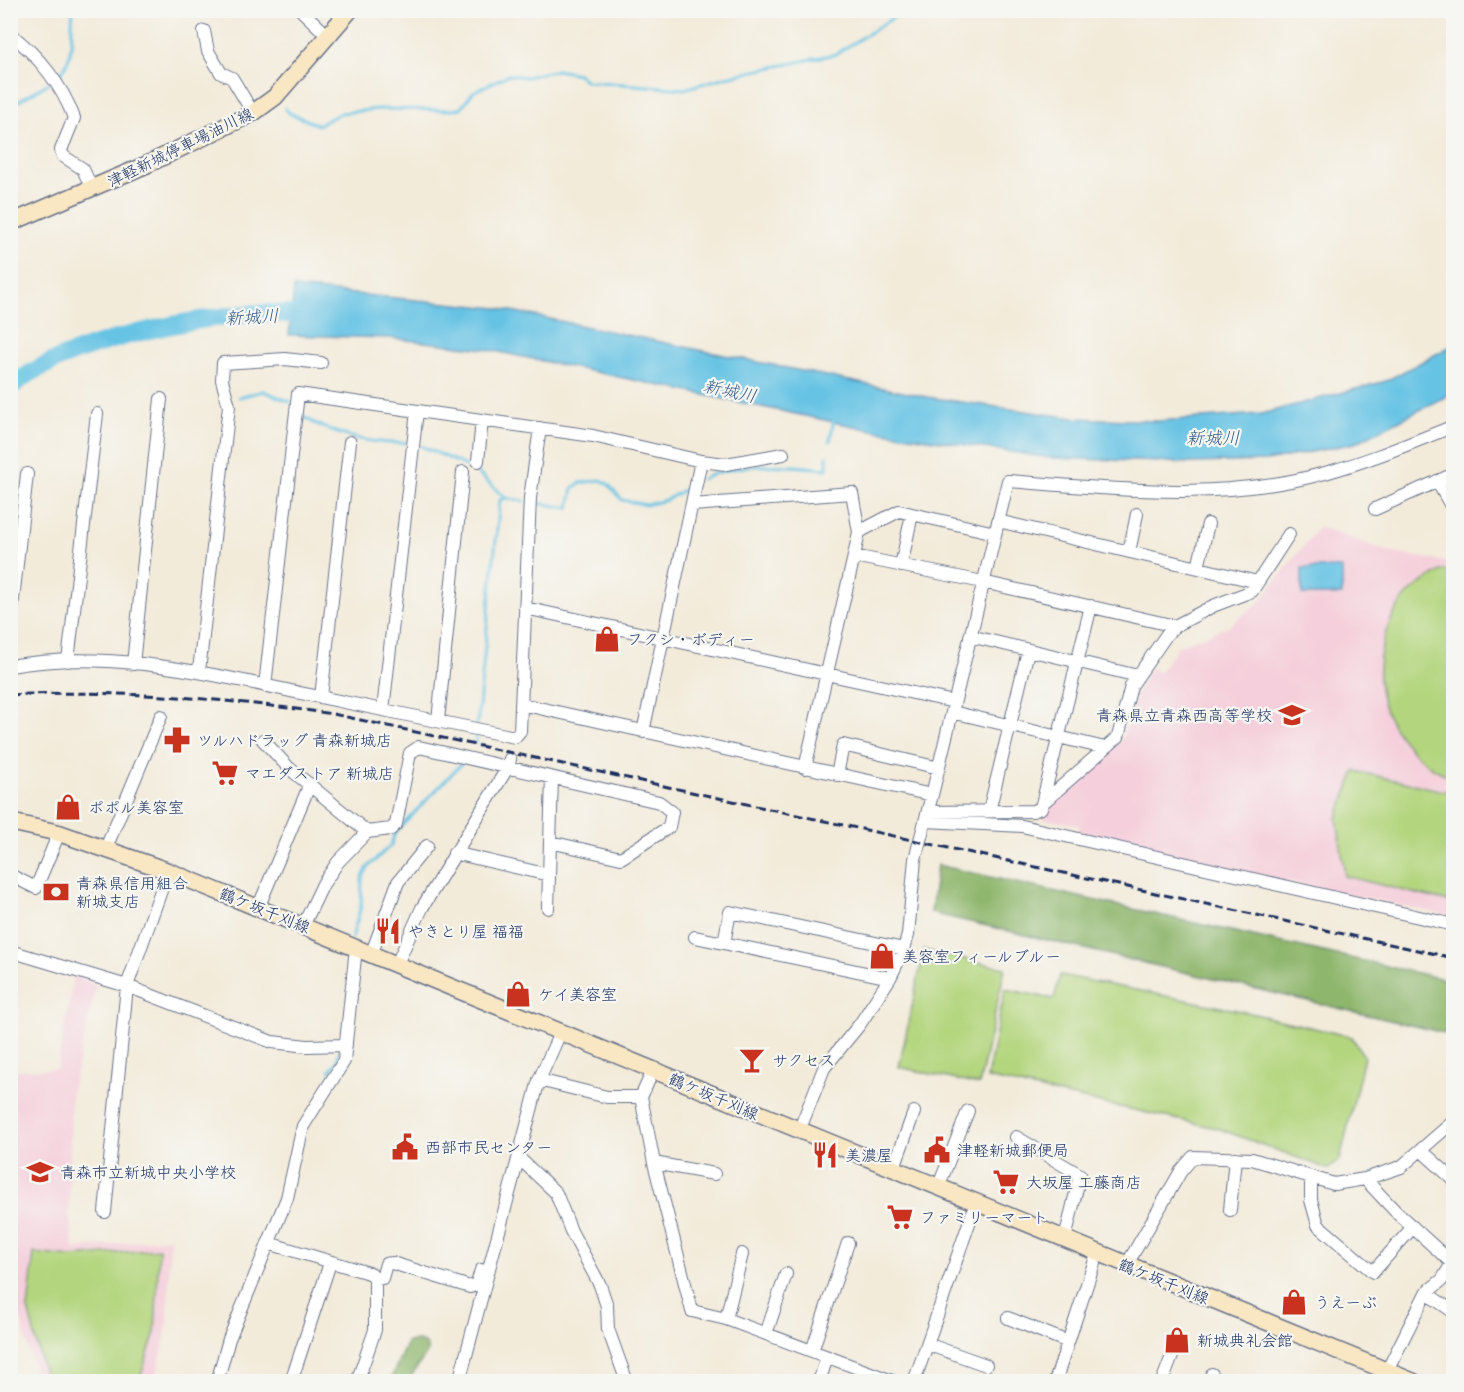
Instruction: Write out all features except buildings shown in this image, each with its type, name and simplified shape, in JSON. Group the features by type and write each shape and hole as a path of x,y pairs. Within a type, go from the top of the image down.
{"main road":[{"name":"津軽新城停車場油川線","path":"10,223 92,189 253,113 275,97 350,10"},
{"name":"鶴ケ坂千刈線","path":"10,822 59,833 168,871 560,1034 1065,1239 1096,1254 1414,1382"}],"street":[{"path":"301,10 328,36"},
{"path":"204,31 208,51 221,74 232,78 253,113"},
{"path":"10,34 32,50 70,105 74,118 61,150 63,156 83,168 92,189"},
{"path":"199,671 229,406 222,380 223,363 285,359 321,363"},
{"path":"265,686 298,394 592,436 701,461 726,464 783,454"},
{"path":"133,664 162,399"},
{"path":"383,710 417,411"},
{"path":"68,661 97,414"},
{"path":"477,461 482,420"},
{"path":"799,1131 824,1068 860,1024 890,978 904,949 908,935 915,859 1008,481 1172,492 1260,486 1324,474 1378,457 1454,426"},
{"path":"396,966 422,908 510,759 515,737 520,732 530,498 540,428"},
{"path":"321,697 350,442"},
{"path":"642,732 701,461"},
{"path":"438,721 463,472"},
{"path":"10,626 27,474"},
{"path":"1376,509 1454,474"},
{"path":"1437,481 1454,511"},
{"path":"692,505 852,493 859,532 805,768"},
{"path":"859,532 899,511 1129,552 1258,582"},
{"path":"901,566 912,514"},
{"path":"1129,552 1137,514"},
{"path":"1198,568 1208,524"},
{"path":"1045,801 1118,737 1131,686 1175,627 1213,606 1252,591 1289,534"},
{"path":"854,556 983,582 1175,627"},
{"path":"927,816 989,811 1033,811 1041,808 1045,801 1091,606"},
{"path":"525,608 827,675 953,707 1010,726 1105,748"},
{"path":"970,636 1138,676"},
{"path":"989,811 1028,651"},
{"path":"10,666 37,661 68,661 133,664 199,671 515,737"},
{"path":"521,704 932,795"},
{"path":"106,848 160,716"},
{"path":"262,740 289,768 367,832"},
{"path":"837,775 843,745 939,768"},
{"path":"303,926 333,869 367,832 391,829 396,824 410,753 419,747 510,759 552,778 659,802 672,812 669,827 621,858 550,842"},
{"path":"548,908 552,778"},
{"path":"258,908 310,784"},
{"path":"927,816 1022,826 1454,925"},
{"path":"10,885 14,878 36,888 59,833"},
{"path":"217,1382 229,1339 287,1198 303,1126 344,1061 364,951 398,882 427,846"},
{"path":"454,853 549,875"},
{"path":"105,1212 127,986 168,871"},
{"path":"724,943 730,912 904,949"},
{"path":"695,937 890,978"},
{"path":"10,951 127,986 272,1042 307,1046 346,1045"},
{"path":"459,1382 539,1080 560,1034"},
{"path":"652,1071 641,1097 654,1163 692,1311 726,1319 895,1382"},
{"path":"539,1080 607,1097 641,1097"},
{"path":"938,1188 968,1111"},
{"path":"893,1170 914,1112"},
{"path":"1126,1266 1188,1160 1210,1156 1252,1159 1334,1184 1365,1179 1401,1167 1422,1152 1454,1121"},
{"path":"1016,1137 1080,1175 1065,1239"},
{"path":"1422,1152 1454,1180"},
{"path":"519,1158 556,1193 571,1231 600,1285 607,1306 608,1329 627,1382"},
{"path":"1230,1210 1235,1158"},
{"path":"654,1163 714,1174"},
{"path":"1311,1177 1311,1200 1318,1226 1374,1272 1413,1227"},
{"path":"1365,1179 1413,1227 1452,1261 1442,1280 1426,1293 1387,1371"},
{"path":"914,1382 976,1203"},
{"path":"268,1243 372,1275 375,1279 375,1330 357,1382"},
{"path":"812,1351 848,1244"},
{"path":"726,1319 742,1254"},
{"path":"1055,1382 1096,1254"},
{"path":"375,1279 382,1278 387,1264 392,1263 470,1287 477,1284 484,1259 492,1262"},
{"path":"291,1382 330,1263"},
{"path":"766,1334 786,1274"},
{"path":"1426,1293 1454,1312"},
{"path":"1008,1318 1068,1342"},
{"path":"927,1344 986,1365"},
{"path":"1162,1382 1172,1356"},
{"path":"819,1382 827,1357"}],"shaded area":[{"name":"青森県立青森西高等学校","path":"1319,527 1389,552 1453,563 1453,917 1078,836 1079,825 1044,819 1048,805 1121,741 1138,689 1151,667 1159,673 1178,646 1229,626 1259,602"},
{"name":"青森市立新城中央小学校","path":"74,975 96,985 71,1095 69,1214 74,1249 170,1238 168,1321 156,1381 37,1381 20,1316 11,1315 11,1070 57,1069"}],"green space":[{"path":"1443,570 1453,572 1453,777 1428,764 1405,743 1383,703 1379,678 1382,645 1394,613 1414,589"},
{"path":"1355,771 1453,793 1453,903 1345,876 1337,818"},
{"path":"937,865 1453,981 1453,1035 931,913"},
{"path":"924,950 1005,968 979,1085 899,1067"},
{"path":"1060,975 1246,1012 1352,1037 1364,1057 1340,1160 1328,1169 1217,1128 987,1078 1005,989 1054,999"},
{"path":"159,1249 155,1332 139,1381 46,1381 28,1309 34,1253 72,1257"},
{"path":"418,1341 426,1344 428,1351 408,1381 390,1381 407,1342"}],"water":[{"path":"294,288 497,308 927,397 1074,418 1158,421 1261,414 1386,381 1453,345 1453,393 1355,443 1267,461 1192,463 1050,458 877,431 485,349 389,338 289,335"},
{"path":"1302,568 1342,568 1342,595 1302,595"}],"waterway":[{"path":"56,78 67,64 71,47 73,10"},
{"path":"285,108 289,113 318,125 341,113 378,109 452,110 461,108 473,92 508,75 526,77 557,70 578,74 586,81 684,89 726,77 836,54 905,10"},
{"path":"10,106 49,83"},
{"name":"新城川","path":"10,388 32,372 61,358 132,334 240,315 274,313 315,316"},
{"path":"239,397 263,391 291,402"},
{"path":"302,416 314,423 352,437 379,442 406,443"},
{"path":"830,441 834,419"},
{"path":"421,446 473,469 506,498"},
{"path":"702,479 716,473 747,467 796,466 827,469 827,456"},
{"path":"536,503 569,508 573,488 580,483 601,480 608,484 622,500 646,505 666,500 691,486"},
{"path":"477,725 500,500 506,498 524,501"},
{"path":"476,735 476,743"},
{"path":"352,938 361,906 362,879 368,867 391,845 395,833 462,763"},
{"path":"330,1071 337,1062 339,1052"}],"railway":[{"path":"10,695 132,694 253,704 333,714 1454,958"}],"place":[{"name":"フクシ・ボディー","path":"607,639"},
{"name":"青森県立青森西高等学校","path":"1292,715"},
{"name":"ツルハドラッグ 青森新城店","path":"177,740"},
{"name":"マエダストア 新城店","path":"225,773"},
{"name":"ポポル美容室","path":"68,807"},
{"name":"青森県信用組合 新城支店","path":"56,892"},
{"name":"やきとり屋 福福","path":"388,931"},
{"name":"美容室フィールブルー","path":"882,956"},
{"name":"ケイ美容室","path":"518,994"},
{"name":"サクセス","path":"752,1060"},
{"name":"西部市民センター","path":"405,1147"},
{"name":"津軽新城郵便局","path":"937,1150"},
{"name":"美濃屋","path":"825,1155"},
{"name":"青森市立新城中央小学校","path":"40,1172"},
{"name":"大坂屋 工藤商店","path":"1006,1182"},
{"name":"ファミリーマート","path":"900,1217"},
{"name":"うえーぶ","path":"1294,1302"},
{"name":"新城典礼会館","path":"1177,1340"}]}
